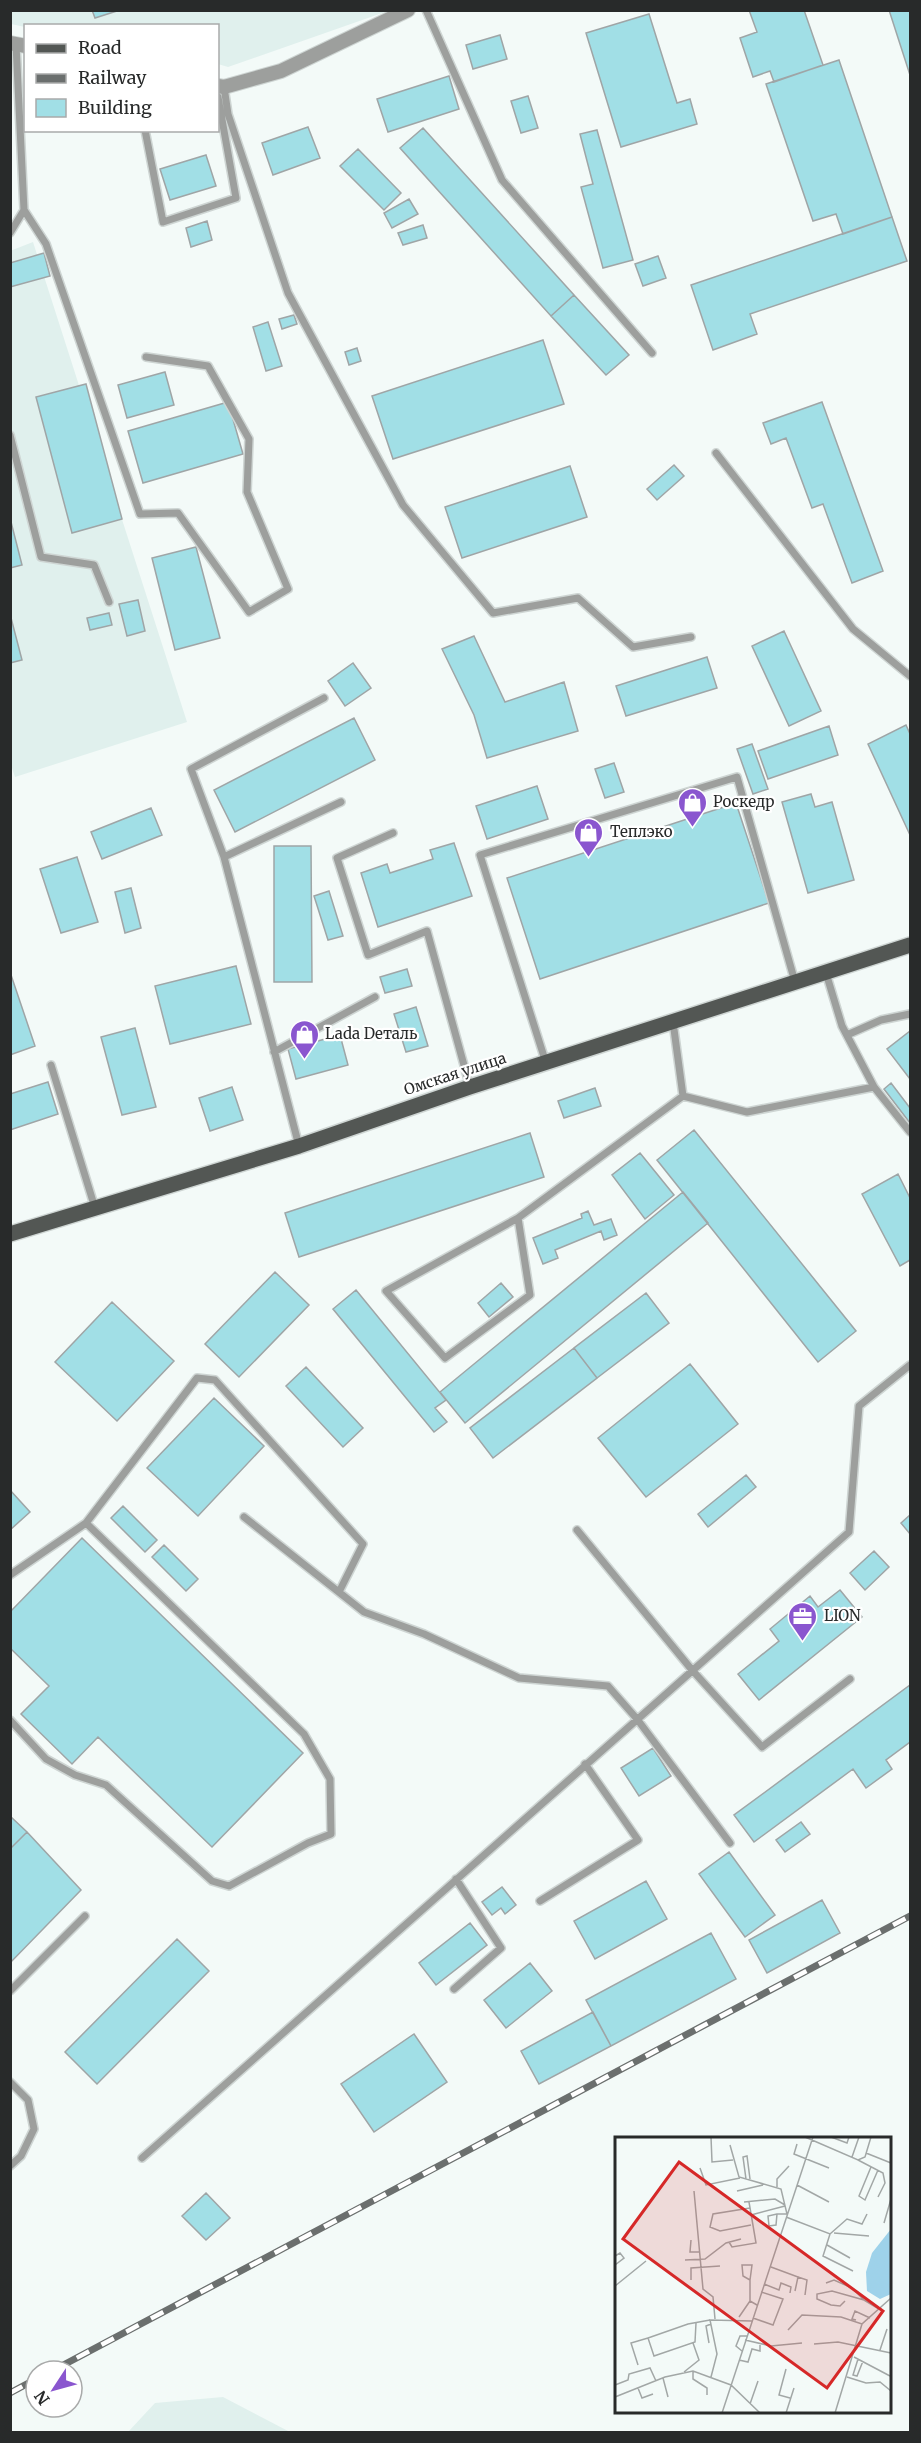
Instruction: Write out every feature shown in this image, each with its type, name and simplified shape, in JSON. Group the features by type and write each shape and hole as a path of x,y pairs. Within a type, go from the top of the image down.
{"main road":[{"name":"Омская улица","path":"10,1234 299,1146 470,1087 796,984 910,945"}],"street":[{"path":"220,90 281,71 408,10"}],"lane":[{"path":"426,10 502,180 652,352"},
{"path":"17,44 24,210 46,244 140,514 178,513 249,612 288,589 247,492 249,439 208,366 146,357"},
{"path":"145,132 163,222 236,198 220,90"},
{"path":"220,90 288,293 402,505 493,613 579,598 633,647 691,637"},
{"path":"10,233 24,210"},
{"path":"10,435 41,557 94,565 109,602"},
{"path":"716,453 853,628 910,676"},
{"path":"299,1146 224,857 191,769 324,698"},
{"path":"546,1063 480,855 737,777 796,984"},
{"path":"224,857 342,802"},
{"path":"393,833 337,858 368,955 426,931 470,1087"},
{"path":"826,973 847,1035 874,1087 910,1132"},
{"path":"274,1052 375,997"},
{"path":"847,1035 881,1020 910,1014"},
{"path":"673,1022 683,1096"},
{"path":"51,1065 95,1208"},
{"path":"683,1096 747,1112 874,1087"},
{"path":"518,1218 530,1295 446,1358 386,1291 518,1218 683,1096"},
{"path":"142,2158 849,1532 860,1406 910,1365"},
{"path":"10,1575 86,1523 197,1378 215,1380 363,1544 339,1592"},
{"path":"244,1517 364,1612 424,1634 519,1678 608,1686 637,1719 730,1842"},
{"path":"10,1720 46,1759 75,1775 106,1785 212,1881 229,1886 331,1834 330,1779 304,1734 86,1523"},
{"path":"577,1530 692,1670 762,1748 850,1679"},
{"path":"540,1901 638,1840 585,1764"},
{"path":"454,1989 501,1947 456,1879"},
{"path":"10,1991 85,1916"},
{"path":"10,2082 28,2100 34,2129 21,2156 10,2166"}],"shaded area":[{"path":"384,10 385,12 228,67 219,64 219,24 24,24 24,27 11,24 10,11"},
{"path":"33,242 187,722 15,777 10,762 10,251"},
{"path":"223,2397 290,2432 128,2432 155,2403"}],"building":[{"path":"92,10 120,10 95,18"},
{"path":"749,10 804,10 823,65 774,82 770,71 753,77 740,38 757,32"},
{"path":"889,10 910,10 910,75"},
{"path":"649,14 677,103 690,99 697,124 621,147 586,33"},
{"path":"500,35 507,59 473,69 466,45"},
{"path":"839,60 892,217 843,234 836,214 813,221 766,84"},
{"path":"449,76 459,109 388,132 377,99"},
{"path":"528,96 538,128 521,133 511,101"},
{"path":"308,127 320,158 273,175 262,143"},
{"path":"423,128 574,295 551,316 400,148"},
{"path":"597,130 633,260 603,268 581,187 593,184 580,134"},
{"path":"358,149 401,193 384,210 340,166"},
{"path":"206,155 216,186 170,200 160,169"},
{"path":"409,199 418,214 392,228 384,213"},
{"path":"892,217 907,261 750,314 757,334 713,350 691,285"},
{"path":"207,221 212,240 191,247 186,228"},
{"path":"423,225 427,238 403,245 398,233"},
{"path":"44,253 50,276 10,287 10,263"},
{"path":"658,256 666,278 643,286 635,264"},
{"path":"574,295 629,355 606,375 551,316"},
{"path":"294,315 297,324 282,329 279,319"},
{"path":"268,322 282,366 266,371 253,327"},
{"path":"543,340 564,404 393,459 372,396"},
{"path":"357,348 361,361 349,365 345,352"},
{"path":"165,372 174,405 127,418 118,385"},
{"path":"86,384 122,519 72,533 36,397"},
{"path":"228,402 243,454 143,483 128,431"},
{"path":"822,402 883,571 852,583 823,504 812,508 786,438 771,444 763,423"},
{"path":"674,465 684,476 657,500 647,489"},
{"path":"570,466 587,517 462,558 445,507"},
{"path":"10,518 22,565 10,568"},
{"path":"196,547 220,638 175,650 152,558"},
{"path":"138,600 145,631 127,636 119,604"},
{"path":"109,613 112,625 90,630 87,618"},
{"path":"10,614 22,660 10,663"},
{"path":"784,631 821,711 789,726 752,646"},
{"path":"474,636 505,702 564,682 578,731 487,758 474,715 442,649"},
{"path":"707,657 717,688 626,716 616,686"},
{"path":"353,663 371,688 345,706 328,681"},
{"path":"354,718 375,760 235,832 214,790"},
{"path":"906,725 910,734 910,835 868,744"},
{"path":"829,726 838,755 768,779 758,751"},
{"path":"752,744 768,789 753,794 737,749"},
{"path":"614,763 624,792 605,798 595,769"},
{"path":"537,786 548,819 487,839 476,806"},
{"path":"811,794 815,807 832,802 854,880 808,893 782,802"},
{"path":"736,803 769,903 540,979 507,878"},
{"path":"151,808 162,835 102,859 91,832"},
{"path":"454,843 472,896 378,927 361,873 387,864 390,873 433,859 430,850"},
{"path":"274,846 311,846 312,982 274,982"},
{"path":"77,857 98,922 61,933 40,869"},
{"path":"131,888 141,928 125,933 115,892"},
{"path":"329,891 343,936 328,940 314,896"},
{"path":"236,966 251,1024 170,1044 155,986"},
{"path":"407,969 412,986 385,993 380,977"},
{"path":"10,972 35,1046 10,1055"},
{"path":"416,1007 428,1046 406,1052 394,1014"},
{"path":"135,1028 156,1107 122,1115 101,1037"},
{"path":"910,1031 910,1079 887,1049"},
{"path":"340,1035 348,1065 296,1079 288,1049"},
{"path":"48,1082 58,1114 10,1130 10,1094"},
{"path":"891,1083 910,1108 910,1123 884,1089"},
{"path":"232,1087 243,1120 210,1131 199,1098"},
{"path":"595,1088 601,1106 564,1118 558,1101"},
{"path":"694,1130 856,1331 818,1362 657,1160"},
{"path":"530,1133 544,1177 299,1257 285,1213"},
{"path":"640,1153 674,1195 645,1219 612,1175"},
{"path":"898,1174 910,1198 910,1260 900,1266 862,1194"},
{"path":"683,1192 708,1223 465,1423 440,1392"},
{"path":"588,1211 594,1225 611,1219 617,1235 604,1240 601,1231 555,1250 558,1258 543,1264 533,1238 582,1218 581,1214"},
{"path":"275,1272 309,1305 239,1377 205,1344"},
{"path":"501,1283 513,1297 489,1317 478,1303"},
{"path":"356,1290 446,1400 435,1408 447,1422 434,1432 333,1309"},
{"path":"646,1293 669,1323 597,1378 574,1348"},
{"path":"112,1302 174,1361 117,1421 55,1362"},
{"path":"574,1348 597,1378 493,1458 470,1428"},
{"path":"690,1364 738,1424 646,1497 598,1438"},
{"path":"306,1367 363,1428 343,1447 286,1386"},
{"path":"214,1398 264,1446 198,1516 147,1468"},
{"path":"746,1475 756,1487 708,1527 698,1514"},
{"path":"10,1490 30,1512 10,1530"},
{"path":"123,1506 157,1540 145,1552 111,1518"},
{"path":"910,1515 910,1534 901,1523"},
{"path":"82,1538 303,1753 212,1847 98,1737 72,1764 21,1714 49,1686 10,1648 10,1612"},
{"path":"164,1545 198,1579 186,1591 152,1557"},
{"path":"874,1551 889,1567 865,1590 850,1573"},
{"path":"840,1590 862,1617 759,1700 738,1674 779,1641 770,1629 810,1596 818,1607"},
{"path":"910,1685 910,1742 886,1760 892,1769 866,1788 853,1769 754,1842 734,1815"},
{"path":"653,1748 671,1776 639,1796 621,1768"},
{"path":"10,1816 27,1832 10,1849"},
{"path":"801,1822 810,1834 785,1852 776,1840"},
{"path":"27,1832 81,1890 10,1963 10,1849"},
{"path":"729,1852 775,1915 745,1937 699,1874"},
{"path":"646,1881 667,1919 595,1959 574,1921"},
{"path":"502,1887 516,1905 505,1914 501,1908 492,1915 482,1902"},
{"path":"822,1900 840,1933 767,1973 749,1940"},
{"path":"470,1923 487,1945 436,1985 419,1963"},
{"path":"711,1933 736,1979 611,2046 586,2000"},
{"path":"177,1939 209,1971 97,2084 65,2052"},
{"path":"530,1963 552,1991 506,2028 484,2000"},
{"path":"593,2012 611,2046 539,2084 521,2051"},
{"path":"414,2034 447,2082 374,2132 341,2084"},
{"path":"206,2193 230,2218 206,2240 182,2216"}],"railway":[{"path":"75,2359 910,1916"},
{"path":"10,2393 24,2385"}],"place":[{"name":"Роскедр","path":"692,828"},
{"name":"Теплэко","path":"589,858"},
{"name":"Lada Dеталь","path":"304,1060"},
{"name":"LION","path":"803,1642"}]}
